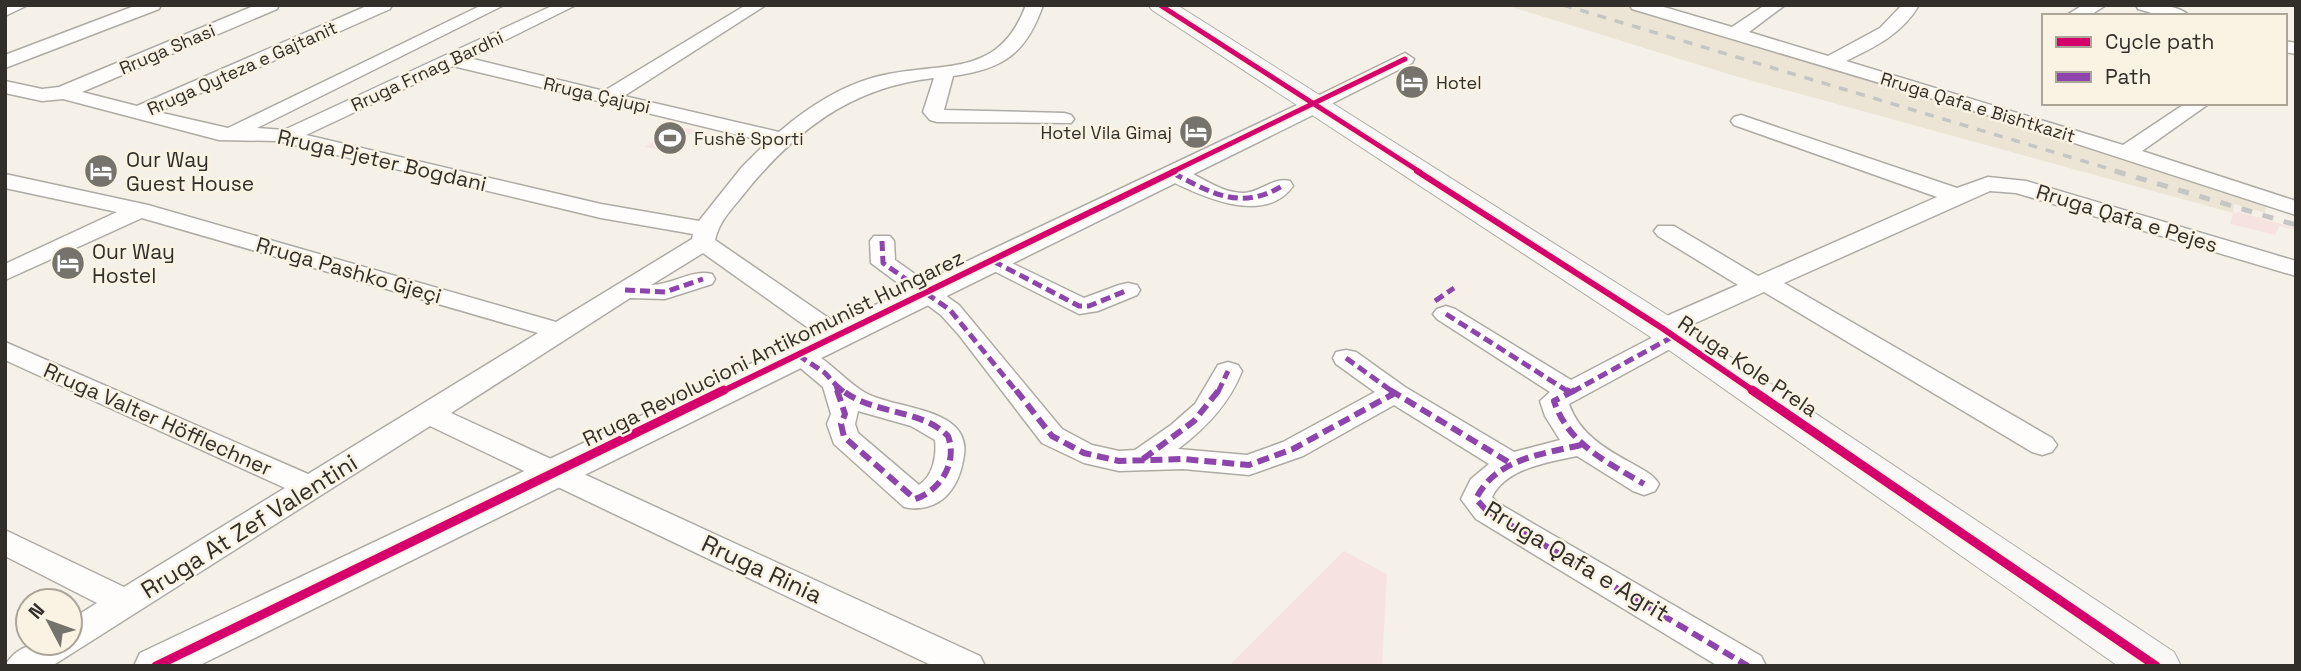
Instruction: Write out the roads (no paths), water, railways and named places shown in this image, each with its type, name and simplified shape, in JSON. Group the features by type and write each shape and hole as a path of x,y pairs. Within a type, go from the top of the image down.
{"main road":[{"name":"Rruga Kole Prela","path":"1160,5 1668,332 2156,666"}],"street":[{"path":"5,11 20,5"},
{"path":"5,62 153,5"},
{"name":"Rruga Shasi","path":"63,93 271,5"},
{"name":"Rruga Qyteza e Gajtanit","path":"139,113 384,5"},
{"path":"228,135 496,5"},
{"name":"Rruga Frnag Bardhi","path":"286,137 568,5"},
{"path":"608,97 758,5"},
{"name":"Rruga At Zef Valentini","path":"84,629 625,290 704,236 751,171 784,140 828,106 850,92 904,76 968,70 997,58 1019,39 1035,5"},
{"name":"Rruga Qafa e Bishtkazit","path":"1638,5 2126,153 2296,208"},
{"path":"1734,34 1777,5"},
{"name":"Rruga Qafa e Bishtkazit","path":"1829,62 1879,36 1905,17 1911,5"},
{"path":"2078,14 2098,5"},
{"path":"2144,5 2174,14"},
{"name":"Rruga Revolucioni Antikomunist Hungarez","path":"156,666 1405,59"},
{"name":"Rruga Çajupi","path":"452,60 784,140"},
{"path":"942,71 944,80 933,112 937,116 1064,118"},
{"name":"Rruga Pjeter Bogdani","path":"10,91 43,96 63,93 228,135 266,133 286,137 704,236"},
{"path":"2126,153 2197,105"},
{"path":"1741,121 1957,196"},
{"path":"1173,173 1217,196 1234,201 1271,196 1282,186"},
{"path":"5,181 140,210"},
{"name":"Rruga Qafa e Pejes","path":"1668,332 1761,284 1988,184 2018,186 2296,269"},
{"path":"5,273 140,210"},
{"name":"Rruga Pashko Gjeçi","path":"140,210 559,331"},
{"path":"1665,231 2042,445"},
{"path":"704,236 837,336"},
{"name":"Rruga Revolucioni Antikomunist Hungarez","path":"882,241 883,263 927,293"},
{"name":"Rruga Revolucioni Antikomunist Hungarez","path":"993,261 1079,306 1089,306 1128,290"},
{"path":"625,290 643,294 666,293 703,279"},
{"path":"927,293 968,329 1052,436 1084,453 1119,461 1143,459 1249,465 1293,449 1395,393"},
{"path":"1446,314 1570,392"},
{"path":"1644,484 1581,445 1563,426 1554,401 1668,332"},
{"name":"Rruga Valter Höfflechner","path":"5,350 311,488"},
{"name":"Rruga Revolucioni Antikomunist Hungarez","path":"798,355 836,385"},
{"path":"1346,358 1395,393 1510,463"},
{"path":"1143,459 1182,432 1199,415 1223,386 1228,371"},
{"path":"427,413 557,472"},
{"name":"Rruga Qafa e Agrit","path":"1581,445 1510,463 1479,488 1476,499 1487,511 1748,666"},
{"name":"Rruga Rinia","path":"557,472 967,666"},
{"path":"5,542 127,603"}],"railway":[{"path":"1563,5 2120,172"},
{"path":"2115,171 2296,225"}],"place":[{"name":"Hotel","path":"1412,82"},
{"name":"Hotel Vila Gimaj","path":"1196,132"},
{"name":"Fushë Sporti","path":"670,138"},
{"name":"Our Way Guest House","path":"101,171"},
{"name":"Our Way Hostel","path":"68,263"}]}
